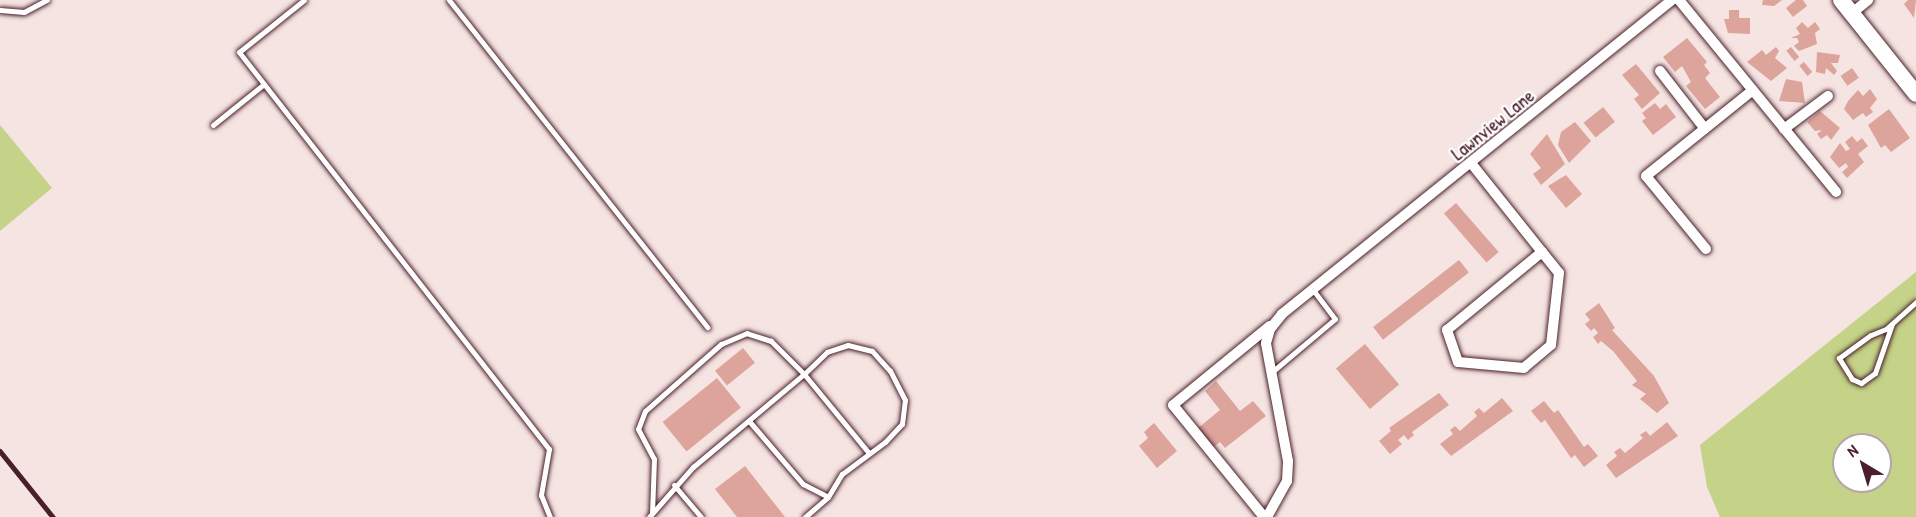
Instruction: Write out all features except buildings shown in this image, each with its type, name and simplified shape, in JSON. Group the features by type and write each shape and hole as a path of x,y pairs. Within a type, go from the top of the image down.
{"street":[{"name":"Lawnview Lane","path":"1266,517 1173,405 1672,0"},
{"path":"1679,0 1836,192"},
{"path":"1868,0 1846,7 1916,94"},
{"path":"1659,71 1705,129"},
{"path":"1706,249 1646,176 1753,90"},
{"path":"1784,129 1828,96"},
{"path":"1471,164 1559,273 1551,345 1524,368 1458,362 1447,330 1542,252"},
{"path":"1266,517 1287,481 1273,371 1266,343 1275,322"}],"lane":[{"path":"0,10 24,12 47,0"},
{"path":"304,0 238,52 549,449 541,495 550,517"},
{"path":"449,0 707,327"},
{"path":"213,125 264,84"},
{"path":"1273,371 1335,319 1313,290"},
{"path":"1892,324 1875,373 1861,383 1852,379 1839,358 1892,324 1916,302"},
{"path":"651,515 654,459 638,429 645,411 721,344 747,333 771,341 804,374 869,453"},
{"path":"651,515 674,486 827,352 848,345 873,351 890,371 905,400 902,424 842,474 828,497 805,517"},
{"path":"749,421 803,484 828,497"},
{"path":"674,486 700,517"}],"green space":[{"path":"0,125 52,188 0,231"},
{"path":"1916,272 1916,517 1720,517 1707,487 1700,445"}],"railway":[{"path":"0,451 53,517"}]}
